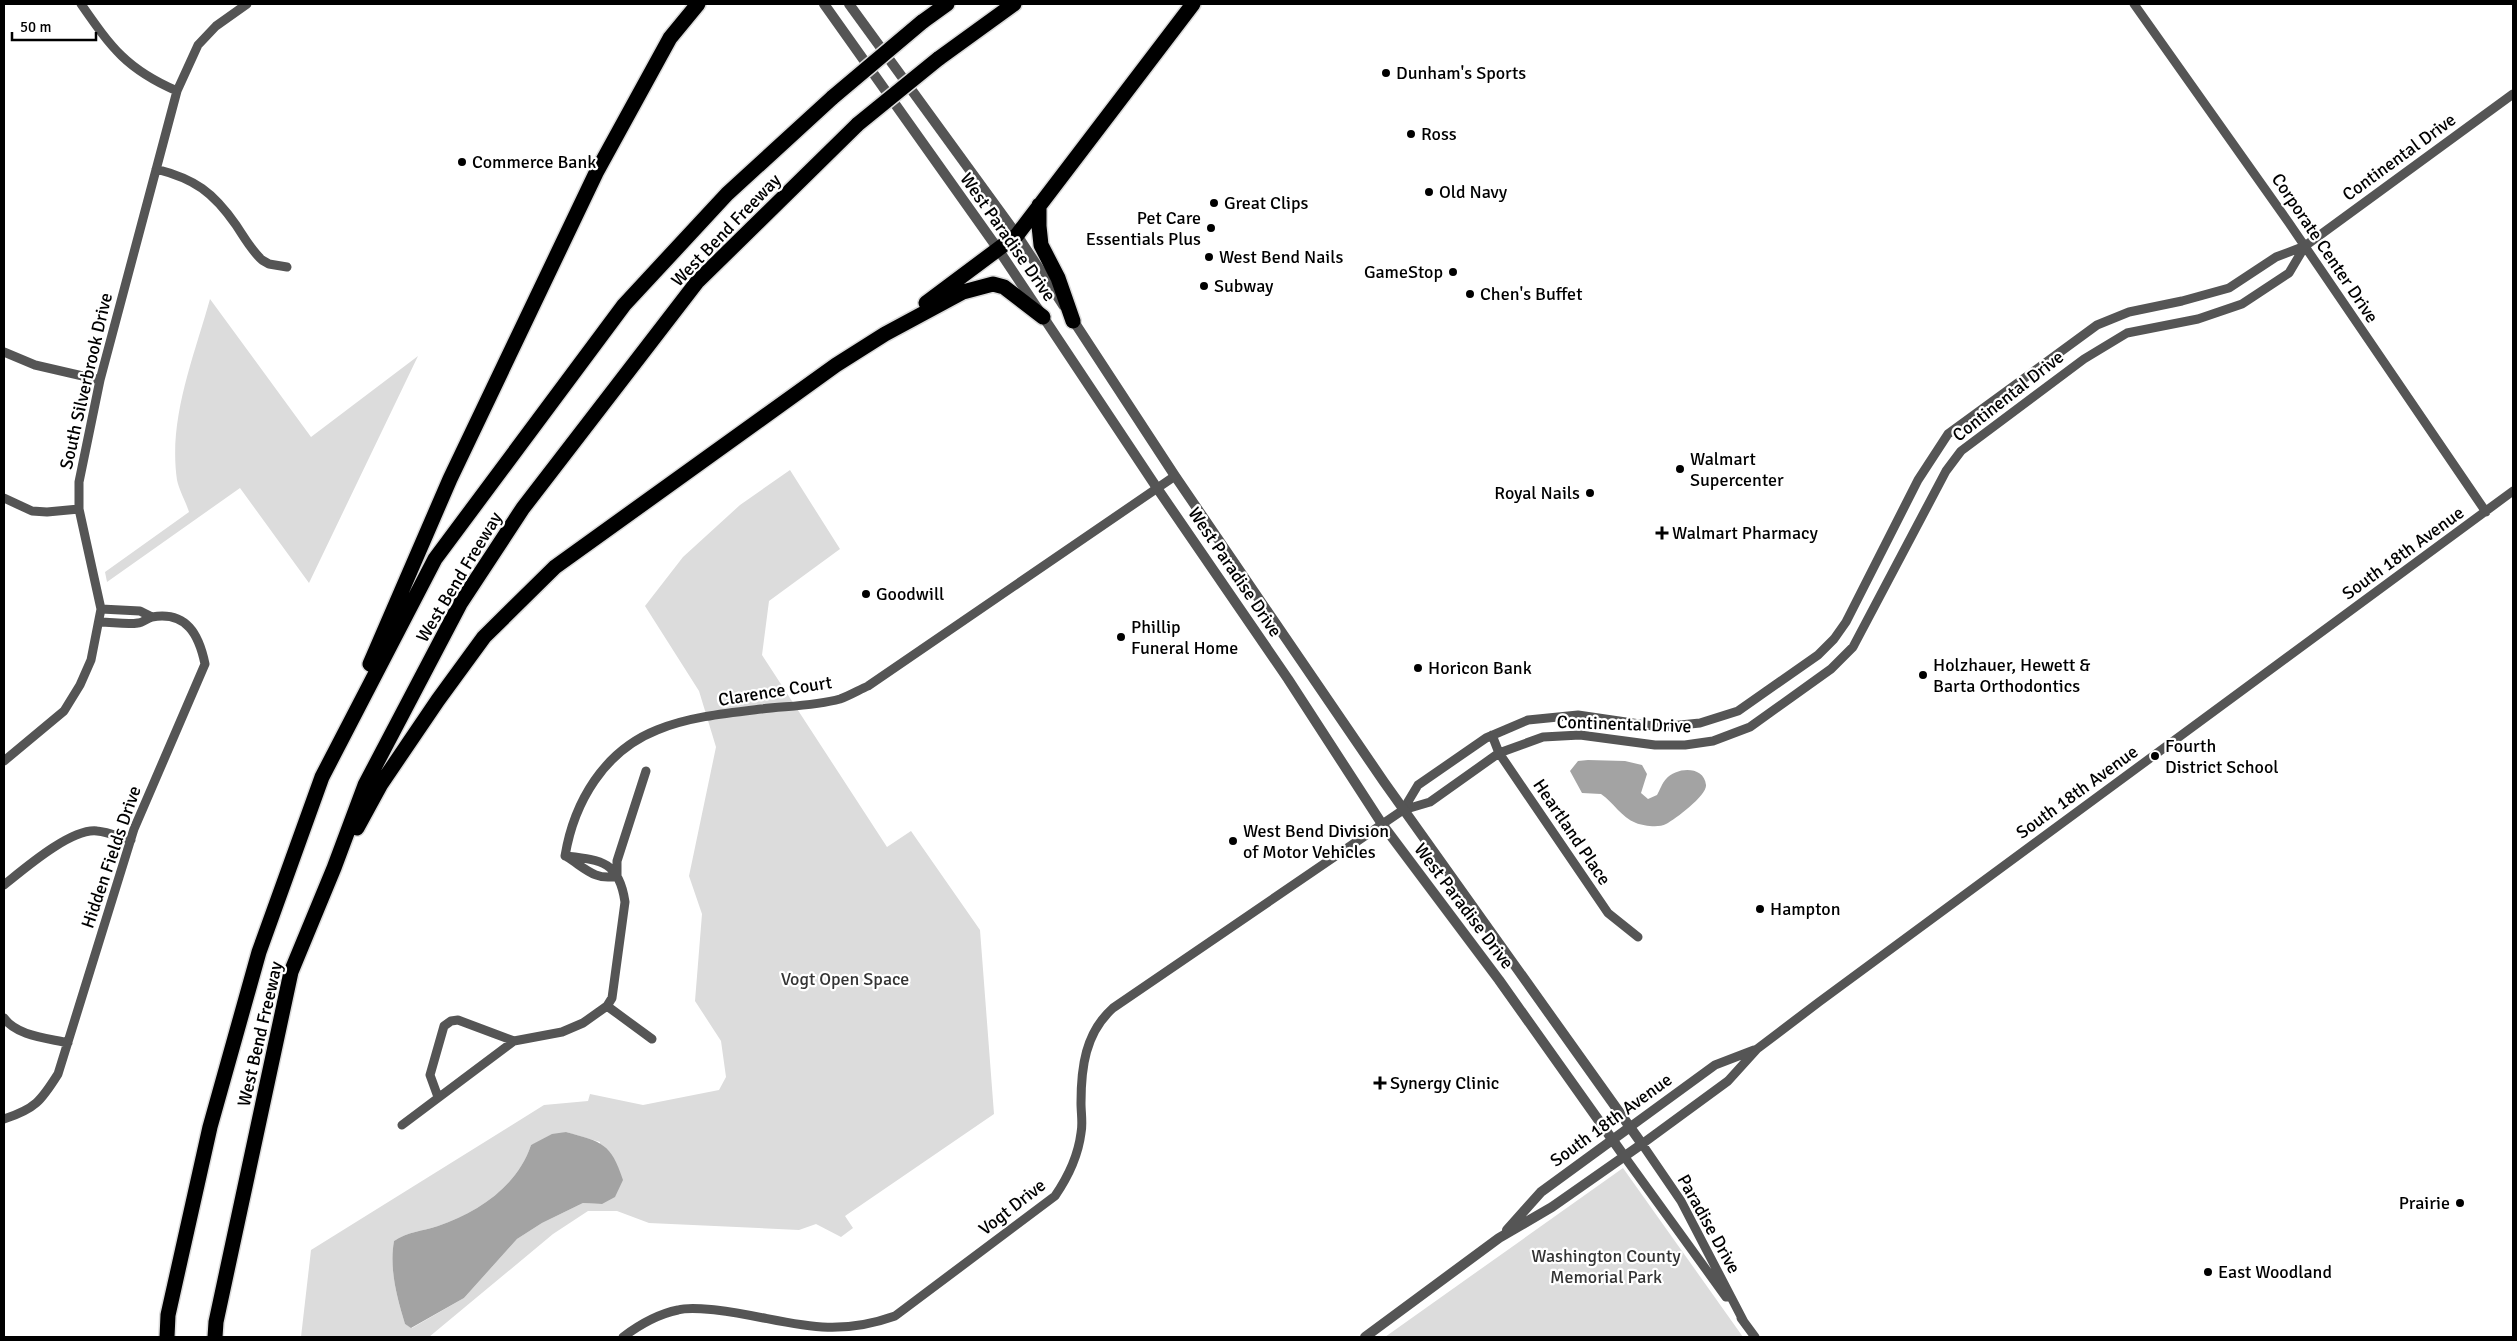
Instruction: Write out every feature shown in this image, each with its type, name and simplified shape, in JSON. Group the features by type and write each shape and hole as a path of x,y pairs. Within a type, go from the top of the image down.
{"highway":[{"path":"322,777 450,479 596,173 670,38 698,4"},
{"name":"West Bend Freeway","path":"167,1337 168,1315 213,1117 259,952 322,777 435,559 624,304 726,194 833,97 922,22 948,4"},
{"name":"West Bend Freeway","path":"215,1337 216,1322 291,972 334,868 364,785 460,604 523,508 697,282 858,124 938,59 1014,4"},
{"path":"885,334 1017,235 1194,4"},
{"path":"1040,205 1039,226 1041,245 1058,278 1073,321"},
{"path":"334,868 381,784 467,660 484,637 555,567 836,365 885,334 963,292 984,284 1004,287 1043,317"}],"street":[{"path":"81,4 121,57 155,82 176,91"},
{"name":"South Silverbrook Drive","path":"4,761 64,711 80,685 91,660 100,622 101,609 79,509 79,482 100,380 176,91 198,45 216,26 247,4"},
{"name":"West Paradise Drive","path":"824,4 998,249 1157,488 1288,679 1382,824 1624,1156"},
{"name":"West Paradise Drive","path":"849,4 1017,235 1175,476 1403,810 1642,1144"},
{"name":"Corporate Center Drive","path":"2134,4 2305,246 2486,512"},
{"name":"Continental Drive","path":"1403,810 1418,785 1492,735 1528,720 1550,716 1578,715 1660,726 1700,723 1738,711 1818,655 1834,639 1846,622 1918,480 1948,434 2097,325 2129,312 2182,301 2229,288 2276,257 2305,246 2513,94"},
{"path":"156,169 178,175 204,188 218,201 262,260 269,264 286,267"},
{"name":"Continental Drive","path":"1403,810 1430,802 1499,752 1543,737 1580,735 1655,745 1685,745 1713,741 1750,727 1832,669 1853,647 1946,471 1961,451 2084,359 2127,333 2198,319 2242,304 2289,273 2305,246"},
{"path":"4,352 35,365 100,380"},
{"name":"Clarence Court","path":"565,856 569,830 588,789 603,768 634,741 658,730 701,719 841,698 868,686 1175,476"},
{"name":"South 18th Avenue","path":"1365,1337 1499,1238 1552,1207 1728,1081 1757,1049 1891,947 2513,491"},
{"path":"4,498 32,511 52,512 79,509"},
{"name":"Hidden Fields Drive","path":"4,1119 21,1113 41,1100 58,1074 131,840 205,664 197,635 188,624 173,618 152,617 140,611 101,609"},
{"name":"Hidden Fields Drive","path":"100,622 140,623 152,617"},
{"name":"Heartland Place","path":"1492,735 1499,752 1608,913 1638,937"},
{"path":"617,876 617,861 646,770"},
{"name":"Vogt Drive","path":"623,1337 652,1319 679,1310 705,1309 737,1312 819,1334 848,1335 876,1326 895,1316 1055,1196 1068,1178 1082,1132 1081,1076 1085,1055 1097,1027 1107,1014 1403,810"},
{"path":"4,885 62,841 96,830 131,840"},
{"path":"565,856 596,876 605,879 617,876"},
{"path":"402,1125 514,1041 569,1029 583,1023 607,1006 612,998 626,902 623,887 611,867 605,862 565,856"},
{"path":"607,1006 652,1039"},
{"path":"4,1018 9,1025 19,1031 68,1043"},
{"path":"438,1097 430,1075 444,1026 451,1021 458,1020 514,1041"},
{"name":"South 18th Avenue","path":"1499,1238 1541,1192 1612,1139 1715,1064 1757,1049"},
{"name":"Paradise Drive","path":"1642,1144 1681,1201 1744,1322"},
{"name":"Paradise Drive","path":"1624,1156 1755,1337"}],"green space":[{"path":"210,299 311,437 418,356 309,583 240,488 107,582 105,572 189,512 177,480 176,434 184,388"},
{"name":"Vogt Open Space","path":"790,470 840,549 769,601 762,655 887,847 911,831 980,930 994,1114 845,1216 853,1228 841,1237 816,1224 799,1230 649,1223 617,1211 588,1211 553,1234 429,1337 301,1337 311,1250 544,1105 588,1101 590,1094 643,1105 719,1090 726,1077 721,1041 695,1001 702,914 689,876 716,747 699,691 645,606 683,557 740,505","holes":["566,1132 600,1142 602,1204 583,1203 542,1223 517,1239 464,1298 412,1328 405,1324 393,1272 394,1241 453,1220 494,1196 516,1173 525,1160 531,1145"]},
{"name":"Washington County Memorial Park","path":"1623,1168 1743,1337 1385,1337"}],"shaded area":[{"path":"1578,761 1625,761 1642,765 1647,774 1641,793 1648,799 1657,795 1666,779 1676,772 1683,770 1695,771 1700,774 1706,785 1702,795 1671,821 1659,826 1643,825 1626,817 1601,794 1582,793 1570,771"},
{"path":"566,1132 597,1142 609,1151 619,1168 623,1180 615,1197 602,1204 583,1203 542,1223 517,1239 464,1298 411,1328 405,1324 393,1272 394,1241 453,1220 481,1205 494,1196 516,1173 525,1160 531,1145 552,1134"}],"place":[{"name":"Dunham's Sports","path":"1386,73"},
{"name":"Ross","path":"1411,134"},
{"name":"Commerce Bank","path":"462,162"},
{"name":"Old Navy","path":"1429,192"},
{"name":"Great Clips","path":"1214,203"},
{"name":"Pet Care Essentials Plus","path":"1211,228"},
{"name":"West Bend Nails","path":"1209,257"},
{"name":"GameStop","path":"1453,272"},
{"name":"Subway","path":"1204,286"},
{"name":"Chen's Buffet","path":"1470,294"},
{"name":"Walmart Supercenter","path":"1680,469"},
{"name":"Royal Nails","path":"1590,493"},
{"name":"Walmart Pharmacy","path":"1662,533"},
{"name":"Goodwill","path":"866,594"},
{"name":"Phillip Funeral Home","path":"1121,637"},
{"name":"Horicon Bank","path":"1418,668"},
{"name":"Holzhauer, Hewett & Barta Orthodontics","path":"1923,675"},
{"name":"Fourth District School","path":"2155,756"},
{"name":"West Bend Division of Motor Vehicles","path":"1233,841"},
{"name":"Hampton","path":"1760,909"},
{"name":"Synergy Clinic","path":"1380,1083"},
{"name":"Prairie","path":"2460,1203"},
{"name":"East Woodland","path":"2208,1272"}]}
